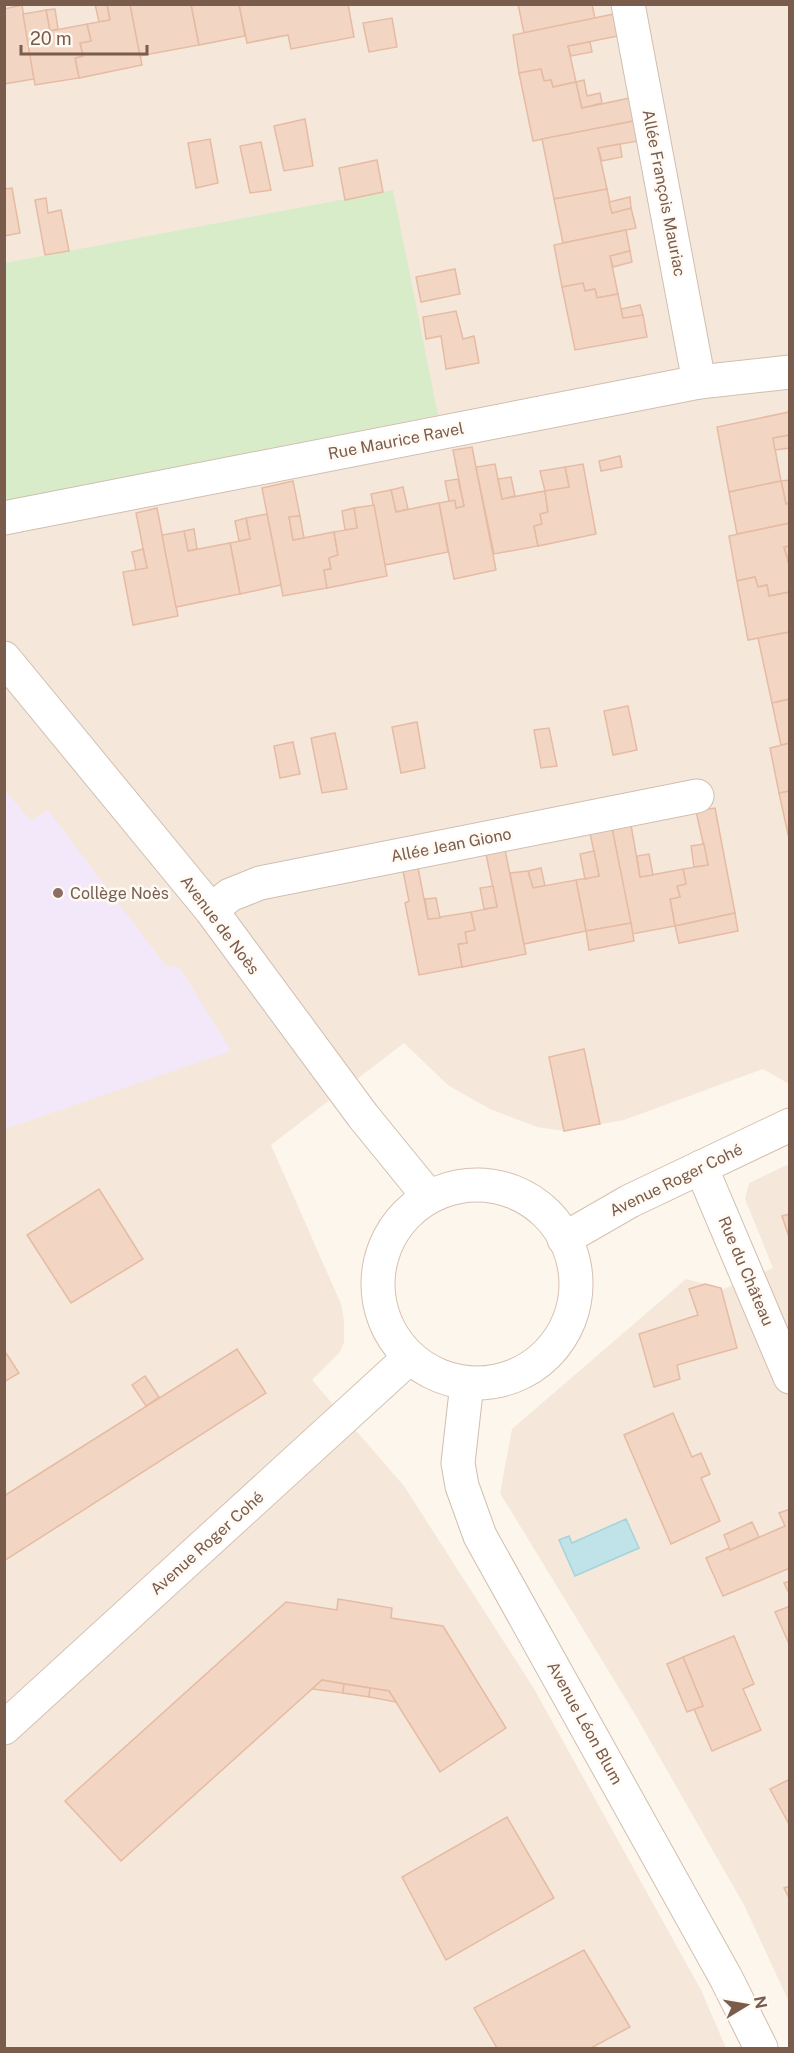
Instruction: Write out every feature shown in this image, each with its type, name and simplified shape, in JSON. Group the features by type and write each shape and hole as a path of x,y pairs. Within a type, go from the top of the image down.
{"street":[{"name":"Allée François Mauriac","path":"628,4 699,382"},
{"name":"Rue Maurice Ravel","path":"4,518 699,382 789,372"},
{"name":"Avenue de Noès","path":"4,658 211,910 363,1116 429,1197"},
{"name":"Allée Jean Giono","path":"211,910 230,895 260,884 697,796"},
{"name":"Avenue Roger Cohé","path":"564,1239 630,1201 789,1125"},
{"name":"Rue du Château","path":"701,1167 789,1377"},
{"path":"482,1185 510,1190 532,1201 552,1218 564,1239 575,1264 577,1289 570,1321 554,1348 529,1370 499,1382 466,1383 436,1375 409,1358 389,1331 379,1298 380,1264 390,1238 401,1222 429,1197 455,1188 482,1185"},
{"name":"Avenue Roger Cohé","path":"4,1728 409,1358"},
{"name":"Avenue Léon Blum","path":"466,1383 458,1463 462,1486 480,1536 721,1968 760,2049"}],"shaded area":[{"path":"5,5 789,5 789,1084 763,1069 624,1120 564,1131 537,1127 490,1109 449,1086 404,1043 271,1145 341,1304 344,1320 344,1342 340,1352 312,1380 404,1486 533,1687 701,1990 726,2048 5,2048"},
{"name":"Collège Noès","path":"4,789 31,821 48,810 165,965 180,968 231,1051 5,1129"},
{"path":"789,1164 789,2002 744,1905 636,1716 500,1493 512,1429 686,1279 724,1289 773,1268 745,1199 749,1183"}],"green space":[{"path":"393,190 438,415 5,501 5,263"}],"water":[{"path":"626,1519 639,1548 575,1576 559,1540 569,1536 572,1543"}],"building":[{"path":"95,4 107,4 110,20 99,22"},
{"path":"107,4 130,4 142,65 79,78 75,58 83,56 80,43 91,41 87,24 110,20"},
{"path":"130,4 191,4 199,45 140,56"},
{"path":"191,4 239,4 245,36 199,45"},
{"path":"239,4 348,4 354,37 291,49 288,35 247,43"},
{"path":"518,4 592,4 595,19 524,33"},
{"path":"22,5 34,79 4,84 4,9"},
{"path":"55,9 58,29 50,31 46,10"},
{"path":"46,10 50,31 87,24 91,41 80,43 83,56 75,58 79,78 35,85 23,14"},
{"path":"614,14 618,36 568,46 576,82 553,87 551,80 544,81 541,69 519,73 513,35"},
{"path":"392,18 397,47 369,52 363,23"},
{"path":"590,42 592,52 571,56 568,46"},
{"path":"541,69 544,81 551,80 553,87 576,82 582,108 630,98 634,121 533,141 519,73"},
{"path":"584,80 587,96 600,93 602,103 582,108 576,82"},
{"path":"305,119 313,166 284,171 274,126"},
{"path":"634,121 638,141 598,148 607,189 554,199 542,139"},
{"path":"210,139 218,183 196,188 188,143"},
{"path":"261,142 271,190 250,193 240,146"},
{"path":"620,144 622,157 602,161 598,148"},
{"path":"377,160 383,192 345,200 339,168"},
{"path":"12,188 20,233 4,236 4,189"},
{"path":"607,189 612,213 631,208 636,228 563,243 554,199"},
{"path":"630,197 631,208 612,213 609,202"},
{"path":"46,198 48,213 61,210 69,251 45,255 35,200"},
{"path":"626,230 630,251 610,256 618,294 597,298 595,289 585,291 583,283 562,287 554,245"},
{"path":"630,251 632,262 613,267 610,256"},
{"path":"455,269 460,294 421,302 416,277"},
{"path":"583,283 585,291 595,289 597,298 618,294 623,318 643,315 647,337 575,350 562,287"},
{"path":"640,305 643,315 623,318 621,309"},
{"path":"456,311 463,339 474,336 479,363 446,369 441,336 426,339 423,317"},
{"path":"789,412 790,435 773,438 781,481 729,492 717,427"},
{"path":"790,435 790,448 775,450 773,438"},
{"path":"472,447 496,570 454,579 439,503 455,500 456,508 464,506 453,450"},
{"path":"620,456 622,467 601,471 599,461"},
{"path":"495,464 502,499 545,491 548,512 540,514 542,524 534,526 538,546 494,554 476,467"},
{"path":"583,464 596,534 538,546 534,526 542,524 540,514 548,512 545,491 569,487 565,467"},
{"path":"565,467 569,487 545,491 540,471"},
{"path":"511,477 515,496 502,499 498,479"},
{"path":"458,479 464,506 456,508 455,500 449,501 445,481"},
{"path":"790,480 790,503 786,504 781,481"},
{"path":"293,481 300,516 289,517 293,540 334,532 338,555 329,558 331,569 324,570 327,588 283,596 262,488"},
{"path":"781,481 786,504 790,503 790,523 737,534 729,492"},
{"path":"403,487 408,509 396,512 391,490"},
{"path":"391,490 396,512 439,503 448,552 385,565 371,494"},
{"path":"374,505 387,576 327,588 324,570 331,569 329,558 338,555 334,532 357,528 354,508"},
{"path":"157,508 178,616 133,625 123,572 147,568 136,513"},
{"path":"354,508 357,528 345,530 342,511"},
{"path":"267,514 281,585 240,594 230,543 250,539 246,518"},
{"path":"300,516 304,538 293,540 289,517"},
{"path":"246,518 250,539 239,541 235,521"},
{"path":"790,523 790,546 784,547 790,569 790,592 769,596 767,585 758,587 755,577 737,581 729,536"},
{"path":"194,529 197,549 188,551 184,531"},
{"path":"184,531 188,551 230,543 240,594 176,607 162,535"},
{"path":"790,546 790,556 787,556 784,547"},
{"path":"143,549 147,568 136,570 132,552"},
{"path":"755,577 758,587 767,585 769,596 790,592 790,632 748,640 737,581"},
{"path":"790,632 790,699 772,703 758,638"},
{"path":"790,699 790,743 781,745 772,703"},
{"path":"628,706 637,750 613,755 604,711"},
{"path":"417,722 425,768 401,773 392,727"},
{"path":"549,728 557,766 541,768 534,730"},
{"path":"335,733 347,789 322,793 311,738"},
{"path":"293,742 300,774 280,778 274,746"},
{"path":"790,743 790,791 779,793 770,748"},
{"path":"790,791 790,843 779,793"},
{"path":"715,808 735,913 675,926 670,899 680,897 677,886 686,884 683,869 708,865 696,811"},
{"path":"631,825 640,877 683,869 686,884 677,886 680,897 670,899 675,926 632,934 612,828"},
{"path":"612,828 631,923 586,931 576,880 599,876 590,833"},
{"path":"704,844 708,865 694,867 691,846"},
{"path":"505,850 526,954 462,967 458,944 467,943 465,932 475,930 471,912 497,907 486,854"},
{"path":"594,851 599,876 585,879 580,854"},
{"path":"649,854 653,875 640,877 637,856"},
{"path":"418,868 428,919 471,912 475,930 465,932 467,943 458,944 462,967 419,975 405,903 409,901 403,871"},
{"path":"541,868 545,886 533,888 528,871"},
{"path":"528,871 533,888 576,880 586,931 524,944 510,873"},
{"path":"493,886 497,907 484,909 480,888"},
{"path":"436,898 440,918 428,919 425,899"},
{"path":"735,913 738,931 679,943 675,926"},
{"path":"631,923 634,941 589,950 586,931"},
{"path":"584,1049 600,1124 564,1131 549,1057"},
{"path":"99,1189 143,1259 71,1303 27,1235"},
{"path":"790,1214 790,1240 782,1216"},
{"path":"705,1284 721,1288 737,1348 677,1365 680,1379 654,1387 639,1334 698,1315 689,1289"},
{"path":"237,1349 266,1393 4,1561 4,1496"},
{"path":"4,1350 19,1373 4,1382"},
{"path":"145,1376 159,1397 146,1406 132,1385"},
{"path":"673,1413 692,1457 701,1453 710,1474 701,1478 720,1521 671,1544 624,1435"},
{"path":"790,1509 790,1568 723,1596 706,1558 785,1526 779,1513"},
{"path":"752,1522 759,1537 730,1550 724,1535"},
{"path":"790,1581 790,1595 784,1583"},
{"path":"338,1599 392,1608 391,1618 443,1626 506,1728 440,1772 389,1691 322,1680 121,1861 65,1801 286,1602 337,1610"},
{"path":"790,1606 790,1646 775,1612"},
{"path":"734,1636 754,1684 743,1689 761,1730 712,1751 694,1709 703,1706 683,1657"},
{"path":"683,1657 703,1706 687,1712 667,1664"},
{"path":"322,1680 344,1684 343,1693 312,1689"},
{"path":"344,1684 370,1688 369,1697 343,1693"},
{"path":"370,1688 389,1691 396,1702 369,1697"},
{"path":"790,1779 790,1826 770,1789"},
{"path":"507,1817 554,1898 446,1960 402,1877"},
{"path":"790,1886 790,1900 784,1888"},
{"path":"584,1950 630,2027 591,2048 497,2048 474,2008"}],"place":[{"name":"Collège Noès","path":"58,893"}]}
